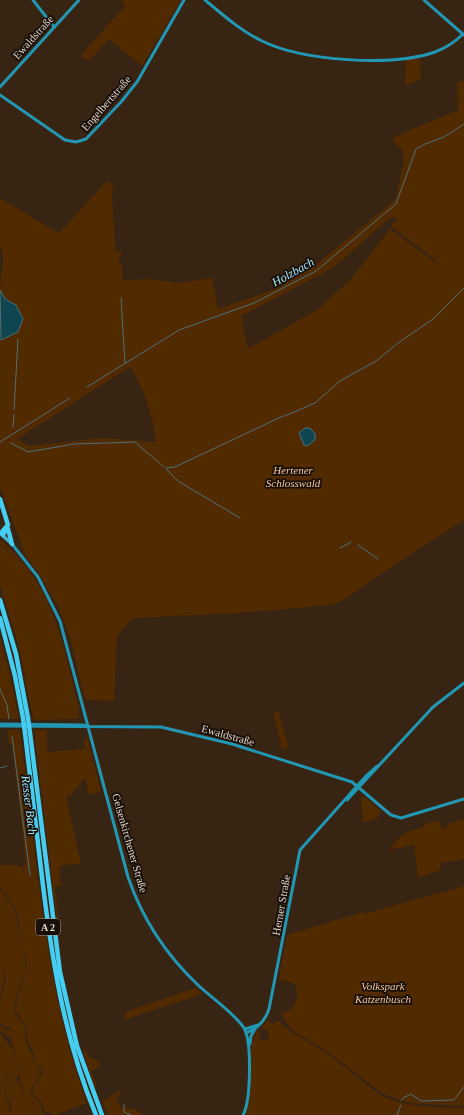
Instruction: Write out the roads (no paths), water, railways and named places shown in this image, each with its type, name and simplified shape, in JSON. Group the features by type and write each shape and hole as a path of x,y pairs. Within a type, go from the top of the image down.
{"highway":[{"path":"0,499 7,520 12,544"},
{"path":"1,534 6,527 7,520"},
{"path":"1,534 8,529"},
{"name":"A 2","path":"0,600 16,654 60,972 77,1046 102,1115"},
{"name":"A 2","path":"0,618 25,718"},
{"name":"A 2","path":"27,733 47,919 58,991 72,1046 96,1115"}],"main road":[{"path":"34,0 54,27"},
{"name":"Ewaldstraße","path":"0,87 79,0"},
{"name":"Engelbertstraße","path":"0,96 65,140 76,142 86,139 96,131 133,88 184,0"},
{"path":"205,0 233,22 262,41 289,50 320,56 360,59 416,56 447,47 464,35 424,0"},
{"name":"Gelsenkirchener Straße","path":"1,534 12,544 38,577 52,603 64,635 128,877 144,916 156,936 179,967 240,1023 245,1031"},
{"path":"358,786 433,707 464,683"},
{"path":"79,725 86,718"},
{"name":"Ewaldstraße","path":"0,725 79,725 89,727"},
{"name":"Ewaldstraße","path":"0,725 161,727 249,749 342,778 358,786 391,815 401,818 464,799"},
{"name":"Herner Straße","path":"243,1115 248,1101 249,1049 251,1036 255,1029 267,1016 269,1009 300,850 358,786"},
{"path":"245,1031 260,1024"},
{"name":"Herner Straße","path":"249,1049 245,1031 255,1029"}],"water":[{"path":"0,290 5,299 16,305 23,319 18,332 1,340"},
{"path":"305,428 310,428 315,434 315,440 307,446 304,445 299,433"}],"waterway":[{"name":"Holzbach","path":"87,387 179,330 254,303 316,271 396,204 416,149 444,137 464,124"},
{"path":"285,416 315,403 340,381 376,361 398,343 433,319 464,288"},
{"path":"121,298 125,363"},
{"path":"14,410 18,339"},
{"name":"Holzbach","path":"0,442 70,398"},
{"path":"13,427 14,415"},
{"path":"166,468 175,467 283,416"},
{"path":"11,443 28,452 74,444 135,442 164,467"},
{"path":"166,469 178,481 240,518"},
{"path":"340,548 351,542"},
{"path":"358,545 378,559"},
{"name":"Resser Bach","path":"0,689 7,705 9,719"},
{"name":"Resser Bach","path":"12,736 30,875"},
{"path":"0,768 7,766"},
{"path":"401,1101 403,1098 411,1094 421,1101 454,1100 464,1087"},
{"name":"Resser Bach","path":"124,1104 124,1112 131,1115"},
{"path":"397,1115 401,1105"}],"park label":[{"name":"Hertener Schlosswald","path":"293,476"},
{"name":"Volkspark Katzenbusch","path":"383,992"}]}
